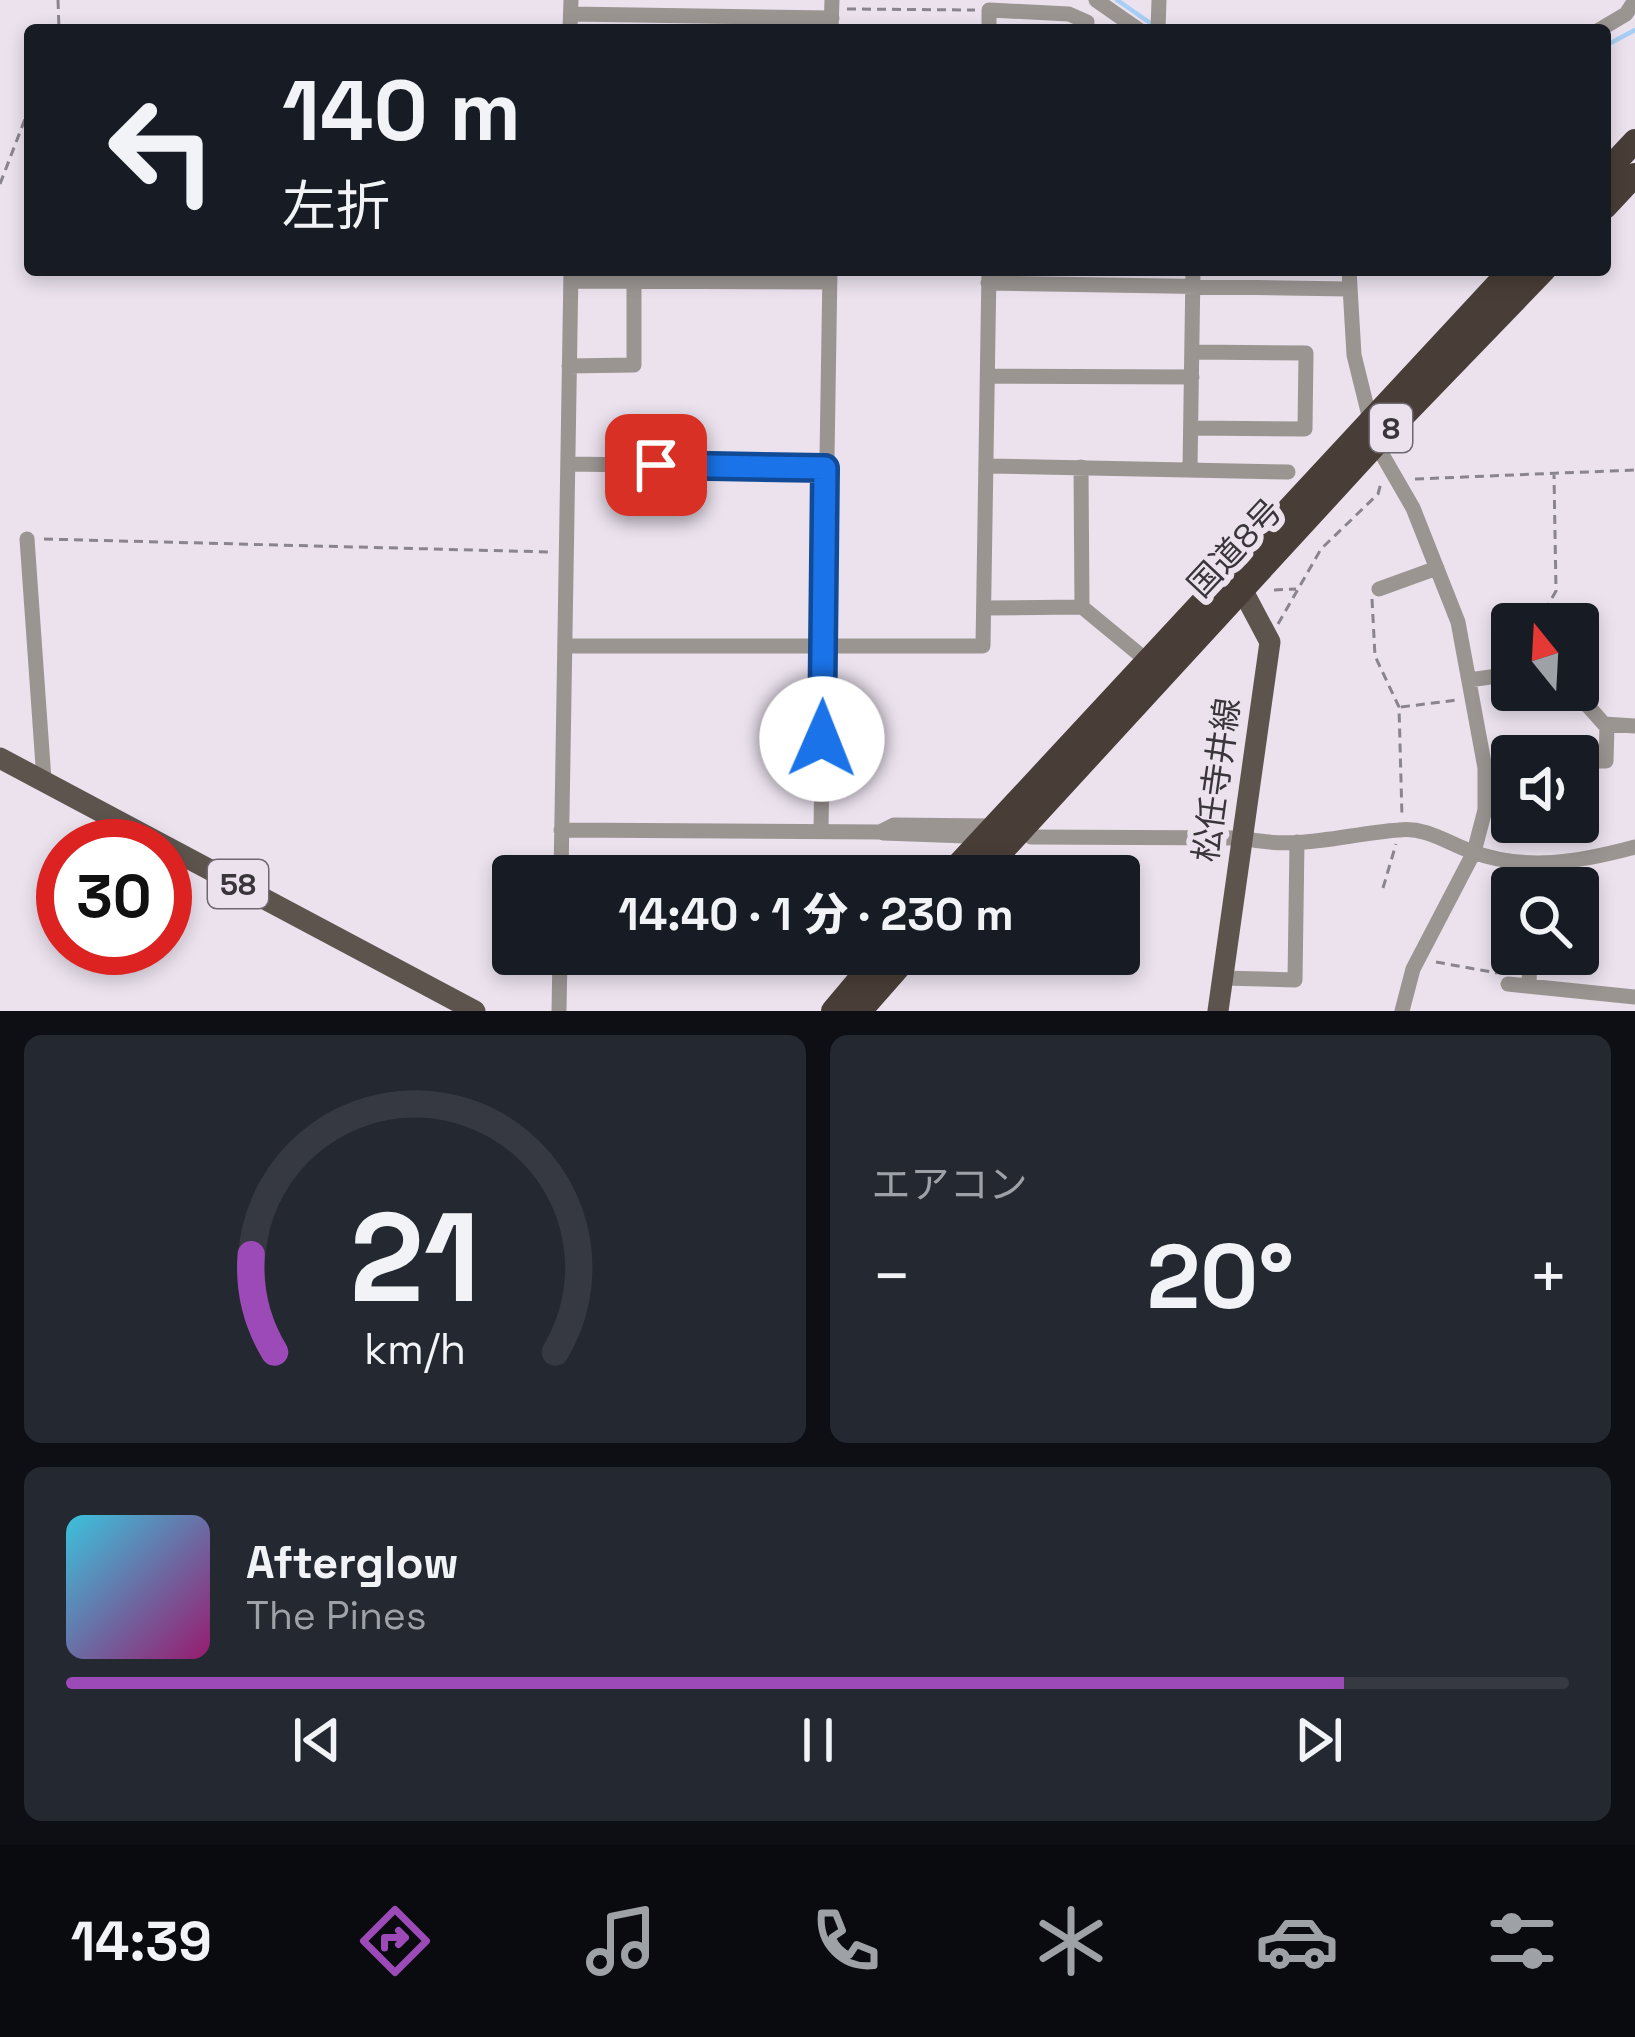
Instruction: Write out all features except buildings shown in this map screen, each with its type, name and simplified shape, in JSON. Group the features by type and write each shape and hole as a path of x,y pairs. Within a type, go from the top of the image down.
{"highway":[{"path":"1611,166 1635,141"},
{"path":"1611,201 1635,176"},
{"name":"国道8号","path":"997,855 1372,414 1505,276"},
{"name":"国道8号","path":"966,855 1145,659 1376,444 1538,276"},
{"path":"832,1011 863,975"},
{"path":"862,1010 892,975"}],"main road":[{"path":"1236,578 1270,642"},
{"name":"松任寺井線","path":"1217,1011 1270,642"},
{"name":"58","path":"0,758 475,1011"}],"street":[{"path":"1096,0 1130,24"},
{"path":"1609,24 1626,14 1634,0"},
{"path":"989,24 989,10 1069,14 1087,24"},
{"path":"571,15 832,14"},
{"path":"561,855 571,276"},
{"path":"582,276 634,281 830,276 821,830"},
{"path":"1349,276 1354,355 1376,444 1458,622 1485,768 1485,810 1474,852 1420,955 1402,1011"},
{"path":"565,646 983,646 988,277 1193,278 1348,289"},
{"path":"1190,468 1193,278"},
{"path":"569,366 634,365 634,281"},
{"path":"1192,428 1305,429 1306,353 1193,352"},
{"path":"989,376 1192,377"},
{"path":"571,464 825,468"},
{"path":"988,466 1288,472"},
{"path":"1081,467 1082,607"},
{"path":"27,539 44,781"},
{"path":"1379,589 1437,568"},
{"path":"985,608 1082,607 1145,659"},
{"path":"1468,680 1491,677"},
{"path":"1588,711 1607,725 1635,726"},
{"path":"1599,761 1606,761 1607,725"},
{"path":"880,832 894,825 991,826"},
{"path":"561,830 821,830 966,836"},
{"path":"1031,837 1297,842 1425,831 1474,852 1540,865 1635,847"},
{"path":"1222,978 1295,980 1297,842"},
{"path":"559,1011 560,975"},
{"path":"1529,975 1529,980"},
{"path":"1508,984 1529,980 1635,997"}],"path":[{"path":"832,14 989,10"},
{"path":"0,184 24,122"},
{"path":"1270,642 1321,549 1391,476 1635,470"},
{"path":"1549,603 1556,591 1554,473"},
{"path":"27,539 564,552"},
{"path":"1274,590 1296,589"},
{"path":"1379,589 1370,611 1373,644 1400,707 1404,764 1400,830 1383,888"},
{"path":"1400,707 1473,698"},
{"path":"1420,955 1451,968 1529,980"},
{"path":"1588,989 1591,975"}],"waterway":[{"path":"1117,0 1152,24"},
{"path":"1611,43 1635,30"}],"route":[{"path":"656,465 825,468 822,739"}]}
